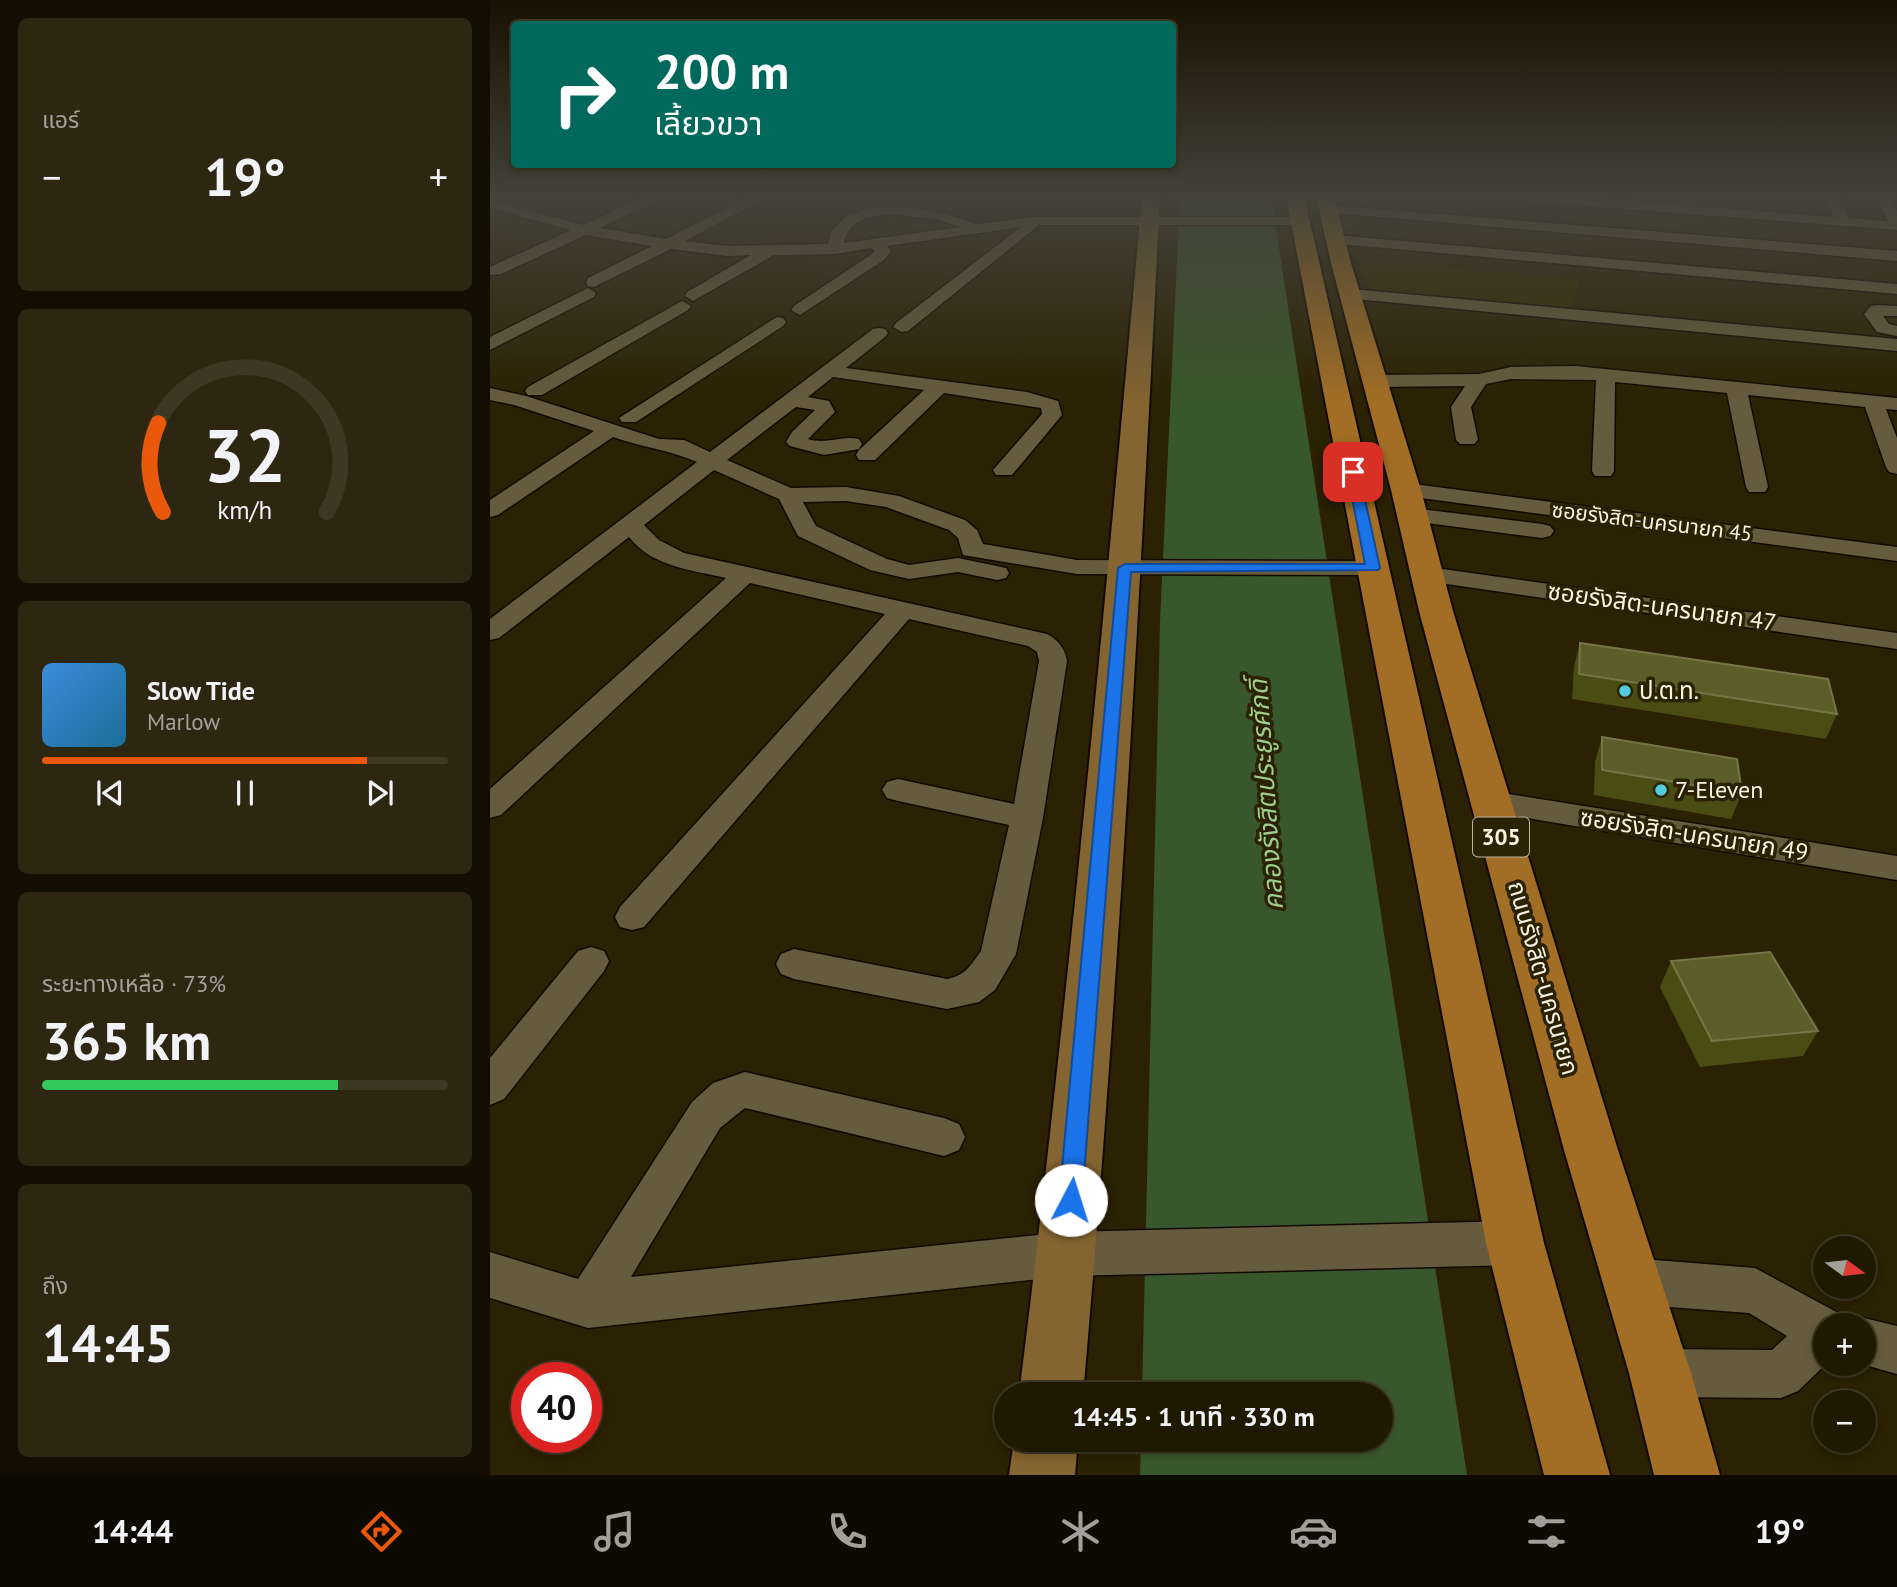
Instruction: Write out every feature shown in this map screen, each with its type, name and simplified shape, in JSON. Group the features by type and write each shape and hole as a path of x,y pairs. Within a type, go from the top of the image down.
{"main road":[{"path":"1318,265 1361,575 1515,1243 1577,1475"},
{"name":"ถนนรังสิต-นครนายก","path":"1337,265 1352,294 1490,802 1521,898 1630,1280 1660,1373 1687,1475"}],"street":[{"path":"493,281 522,265"},
{"path":"490,344 631,265"},
{"path":"490,417 747,265"},
{"path":"800,310 866,265"},
{"path":"902,327 980,265"},
{"path":"1052,1382 1143,576 1154,265"},
{"path":"1708,265 1897,289"},
{"path":"1352,294 1897,345"},
{"path":"1897,311 1877,310 1873,314 1883,328 1897,331"},
{"path":"490,510 777,322"},
{"path":"490,632 879,333"},
{"path":"1373,372 1467,364 1511,373 1606,373 1897,404"},
{"path":"829,371 1027,398 1051,405 1052,415 1004,470"},
{"path":"1373,372 1479,380 1511,373"},
{"path":"1603,471 1606,373"},
{"path":"1467,440 1461,407 1479,380"},
{"path":"490,381 620,424 657,445 676,445 710,463 788,495 846,494 891,502 957,525 969,535 965,557"},
{"path":"791,400 822,405 825,408 825,412 799,436 797,442 811,447 859,450 941,385"},
{"path":"1736,387 1757,486"},
{"path":"490,394 527,395"},
{"path":"1873,401 1897,467"},
{"path":"788,495 806,531 879,565 909,572 965,557 1042,582 1143,576 1361,575"},
{"path":"1409,503 1542,531"},
{"name":"ซอยรังสิต-นครนายก 45","path":"1409,503 1897,554"},
{"path":"632,524 641,540 652,549 676,559 1037,640 1047,645 1052,654 1054,661 1027,818 998,954 982,979 966,991 947,994 794,964"},
{"path":"490,807 744,575"},
{"name":"ซอยรังสิต-นครนายก 47","path":"1428,575 1897,641"},
{"path":"632,917 902,611"},
{"path":"898,790 1027,818"},
{"name":"ซอยรังสิต-นครนายก 49","path":"1490,802 1897,868"},
{"path":"490,1087 591,961"},
{"path":"587,1305 706,1115 727,1096 745,1090 944,1137"},
{"path":"490,1275 587,1305 1066,1254 1515,1243"},
{"path":"1630,1280 1755,1291 1813,1325"},
{"path":"1660,1373 1781,1374 1813,1343"},
{"path":"1876,1345 1897,1350"},
{"path":"1042,1475 1045,1452"}],"shaded area":[{"path":"1360,265 1422,265 1579,279 1572,314 1371,293"}],"water":[{"name":"คลองรังสิตประยูรศักดิ์","path":"1177,265 1282,265 1467,1475 1140,1475 1141,1452 1393,1452 1393,1382 1142,1382 1160,622"}],"building":[{"path":"1580,643 1828,679 1837,714 1579,674"},
{"path":"1602,737 1737,759 1742,793 1602,770"},
{"path":"1770,952 1818,1031 1712,1041 1671,961"}],"place":[{"name":"ป.ต.ท.","path":"1625,691"},
{"name":"7-Eleven","path":"1661,790"}],"route":[{"path":"1071,1200 1125,568 1373,568 1353,472"}]}
